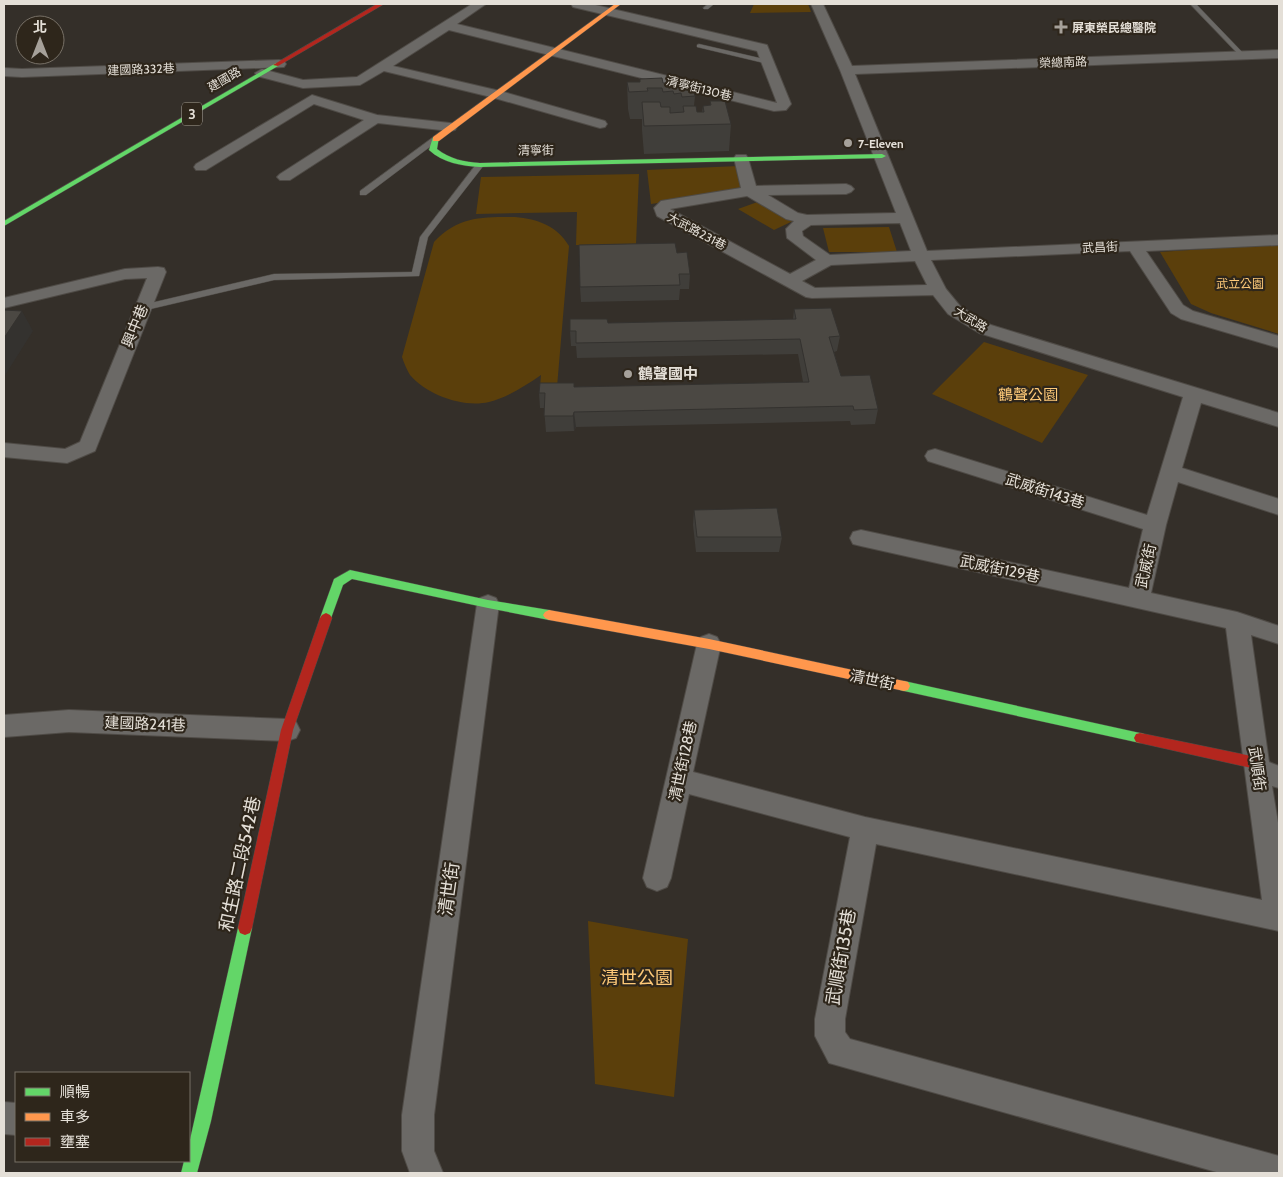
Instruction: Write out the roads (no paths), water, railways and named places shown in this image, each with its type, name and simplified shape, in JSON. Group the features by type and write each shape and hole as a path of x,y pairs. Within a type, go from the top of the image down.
{"street":[{"name":"建國路","path":"4,224 381,4"},
{"path":"262,73 304,84 360,81 480,4"},
{"path":"577,4 613,7"},
{"name":"大武路","path":"817,4 847,70 921,256 938,290 954,310 985,329 1279,420"},
{"path":"435,140 613,7"},
{"name":"清寧街130巷","path":"554,51 774,107 781,107 784,101 762,48 613,7"},
{"path":"445,25 554,51"},
{"name":"榮總南路","path":"847,70 1279,54"},
{"name":"建國路332巷","path":"4,72 22,73 279,64"},
{"path":"382,67 495,94 600,124"},
{"path":"201,167 312,99 375,119 450,127"},
{"path":"285,177 375,119"},
{"name":"清寧街","path":"435,140 433,150 442,158 456,164 480,165 882,156"},
{"path":"741,158 750,191 792,216 807,220 906,218"},
{"path":"750,191 846,189"},
{"name":"大武路231巷","path":"750,191 666,204 662,208 663,213 812,293 938,290"},
{"path":"807,220 794,229 795,238 827,260"},
{"name":"武昌街","path":"921,256 1279,240"},
{"path":"1134,245 1177,309 1188,315 1279,342"},
{"path":"790,280 827,260 921,256"},
{"name":"興中巷","path":"4,303 125,274 158,272 88,446 67,456 4,450"},
{"name":"武威街","path":"1194,394 1155,525 1138,599 1238,620 1279,635"},
{"name":"武威街143巷","path":"935,456 1155,525"},
{"path":"1171,472 1279,507"},
{"name":"武威街129巷","path":"861,538 1138,599"},
{"name":"清世街","path":"350,574 488,604 709,644 1264,770"},
{"name":"和生路二段542巷","path":"189,1173 196,1121 287,730 338,582 350,574"},
{"name":"清世街","path":"426,1173 418,1151 418,1115 488,604"},
{"name":"武順街","path":"1238,620 1264,770 1279,917"},
{"name":"清世街128巷","path":"657,878 709,644"},
{"name":"建國路241巷","path":"4,726 69,721 287,730"},
{"path":"679,780 865,829 1279,917"},
{"name":"武順街135巷","path":"865,829 830,1019 830,1036 840,1052 1279,1173"}],"lane":[{"path":"1193,4 1243,56"},
{"path":"699,46 768,62"},
{"path":"363,194 435,140"},
{"path":"142,308 274,277 416,274 424,237 480,165"}],"place":[{"name":"屏東榮民總醫院","path":"1061,27"},
{"name":"7-Eleven","path":"848,143"},
{"name":"鶴聲國中","path":"628,374"}],"park label":[{"name":"武立公園","path":"1240,283"},
{"name":"鶴聲公園","path":"1028,395"},
{"name":"清世公園","path":"637,978"}]}
